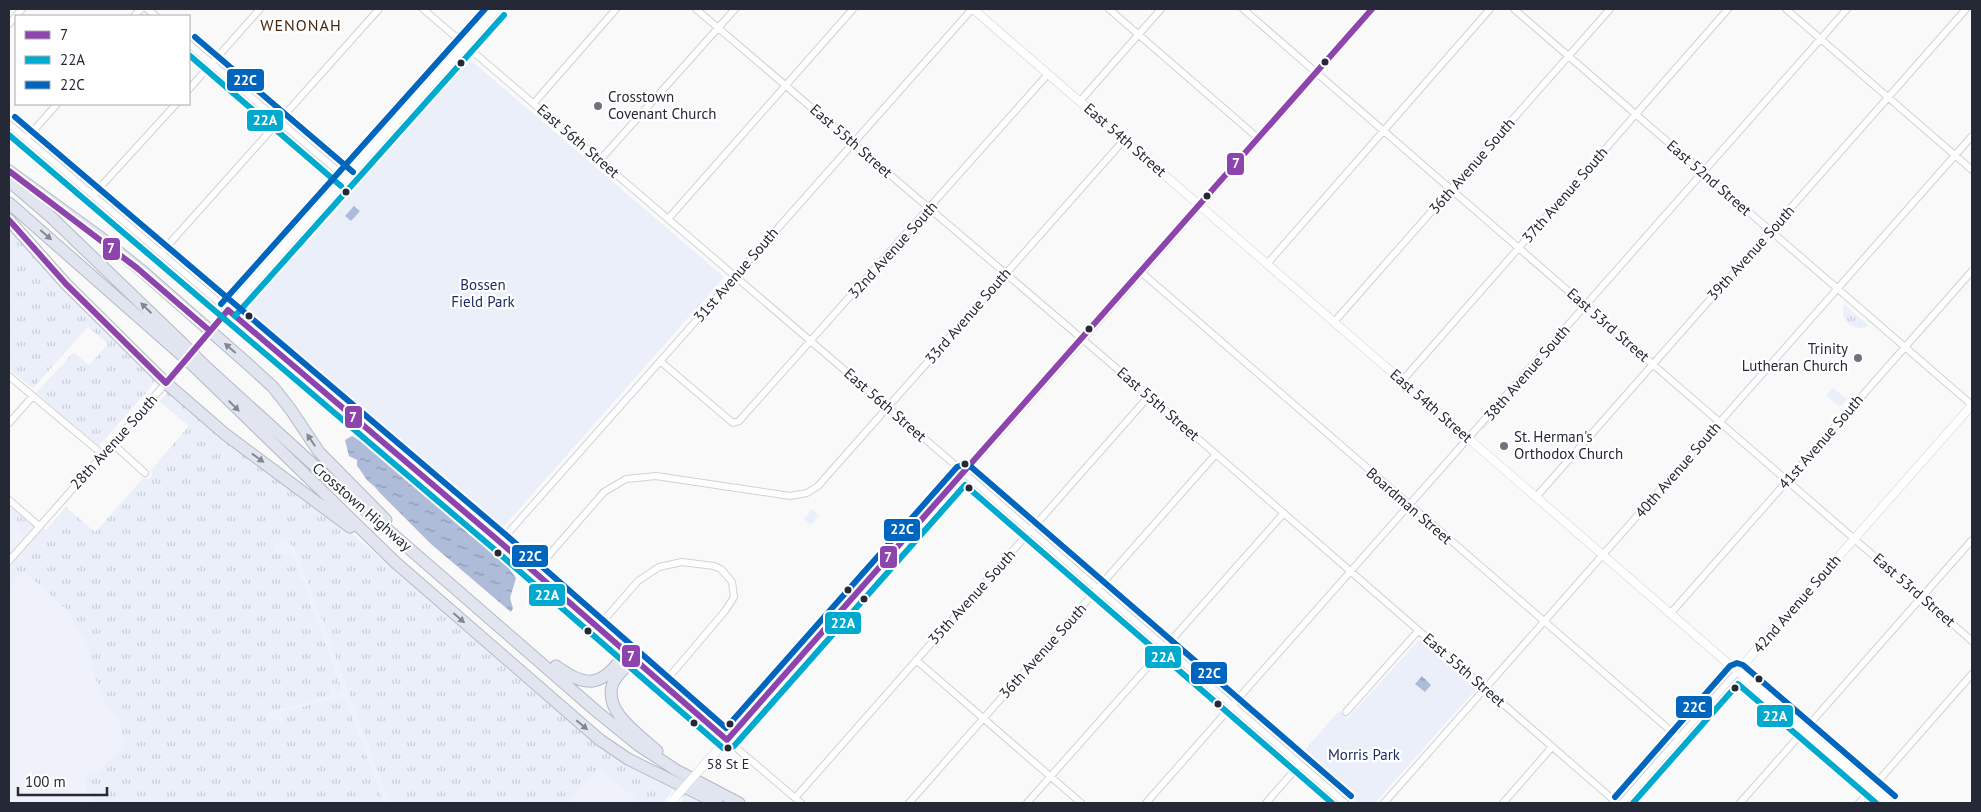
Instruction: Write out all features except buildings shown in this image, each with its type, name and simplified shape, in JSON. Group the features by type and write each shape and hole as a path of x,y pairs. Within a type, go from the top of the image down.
{"highway":[{"path":"9,171 142,270 273,388 291,410 319,452 403,536 415,553"},
{"name":"Crosstown Highway","path":"9,181 51,217 395,562 600,740 628,759 716,803"},
{"name":"Crosstown Highway","path":"9,203 178,345"},
{"path":"9,220 66,284 166,383 225,434 309,495 395,562"},
{"name":"Crosstown Highway","path":"202,369 489,616 595,710 638,744 676,770 739,803"},
{"path":"489,616 570,677 589,682 605,678 631,655"},
{"path":"631,655 612,684 612,698 615,709 676,770"}],"street":[{"path":"190,88 260,9"},
{"path":"161,253 379,9"},
{"name":"East 56th Street","path":"423,9 888,407 1345,803"},
{"name":"28th Avenue South","path":"9,560 228,310 497,9"},
{"path":"534,103 616,9"},
{"name":"East 55th Street","path":"696,9 1149,396 1617,803"},
{"path":"600,160 735,9"},
{"path":"668,218 853,9"},
{"name":"East 54th Street","path":"972,9 1889,803"},
{"name":"31st Avenue South","path":"500,542 972,9"},
{"path":"1109,9 1258,138"},
{"path":"1080,101 1161,9"},
{"name":"East 53rd Street","path":"1243,9 1972,640"},
{"path":"672,801 1142,272 1372,9"},
{"path":"1267,264 1490,9"},
{"name":"East 52nd Street","path":"1514,9 1972,405"},
{"name":"36th Avenue South","path":"1334,322 1610,9"},
{"name":"37th Avenue South","path":"1402,381 1728,9"},
{"path":"1786,9 1972,170"},
{"name":"38th Avenue South","path":"1146,803 1846,9"},
{"name":"39th Avenue South","path":"1536,497 1966,9"},
{"path":"190,45 347,179"},
{"name":"32nd Avenue South","path":"660,361 736,423 1048,74"},
{"path":"26,138 56,105"},
{"path":"93,195 175,105"},
{"path":"9,124 534,571 800,803"},
{"name":"40th Avenue South","path":"1384,803 1972,136"},
{"name":"33rd Avenue South","path":"534,571 604,492 620,481 633,477 656,476 674,478 778,495 798,495 810,492 818,486 1124,140"},
{"name":"41st Avenue South","path":"1670,614 1972,271"},
{"name":"Boardman Street","path":"1142,272 1409,506 1679,738"},
{"path":"9,376 102,454"},
{"path":"9,424 33,396"},
{"name":"35th Avenue South","path":"795,798 1149,396"},
{"name":"42nd Avenue South","path":"1622,803 1972,405"},
{"path":"112,443 145,473"},
{"name":"36th Avenue South","path":"909,803 1216,454"},
{"path":"9,500 39,526"},
{"path":"1027,803 1284,513"},
{"path":"1740,803 1972,540"},
{"path":"598,627 638,581 658,567 682,562 714,566 722,570 732,582 734,597 725,611 664,683"},
{"path":"1346,712 1418,631"},
{"path":"916,660 1081,803"},
{"path":"1858,803 1972,674"},
{"path":"1503,803 1552,747"},
{"path":"1266,803 1300,764"}],"shaded area":[{"path":"201,440 432,626 640,803 9,803 9,504 88,570"}],"green space":[{"name":"Bossen Field Park","path":"466,56 724,277 500,531 242,309"},
{"path":"9,223 153,375 155,380 150,388 99,446 36,393 72,354 74,353 89,365 108,344 88,327 33,388 9,369"},
{"path":"1844,304 1869,326 1857,328 1848,324 1844,316"},
{"path":"1522,384 1524,385 1484,429 1483,428"},
{"path":"1833,388 1847,399 1840,407 1826,395"},
{"path":"168,392 342,525 530,686 703,803 681,803 684,798 673,790 663,803 640,803 599,768 568,803 390,803 301,563 292,546 282,540 275,544 275,551 291,556 294,559 343,692 337,694 335,690 331,689 331,696 265,713 264,716 272,720 277,719 281,726 284,724 280,714 282,712 344,696 384,803 96,803 87,792 86,776 97,772 124,745 120,724 103,703 105,699 95,678 87,643 74,625 67,610 24,571 9,588 9,569 44,528 46,530 66,507 95,532 144,477 148,479 153,474 150,471 189,426 159,401"},
{"path":"9,506 29,524 29,528 24,534 17,530 20,525 9,516"},
{"path":"812,509 819,515 811,525 804,519"},
{"name":"Morris Park","path":"1419,640 1476,689 1375,803 1358,803 1301,754 1339,711 1348,718"}],"water":[{"path":"354,206 360,211 351,221 345,216"},
{"path":"352,436 365,444 508,567 516,578 510,598 513,608 511,612 431,544 367,480 357,466 357,460 349,456 345,440"},
{"path":"1422,676 1431,685 1425,692 1415,684"}],"transit line":[{"name":"22C","path":"221,304 485,9"},
{"name":"7","path":"727,740 1372,9"},
{"name":"22A","path":"235,316 504,15"},
{"name":"22C","path":"195,37 353,172"},
{"name":"22A","path":"190,56 341,186"},
{"name":"22C","path":"15,117 506,535 726,728 957,467 965,464 970,466 1351,796"},
{"name":"22A","path":"9,135 494,549 723,748 734,746 965,485 1332,803"},
{"name":"7","path":"9,171 137,268 210,331"},
{"name":"7","path":"9,220 66,284 166,383 228,310"},
{"name":"7","path":"228,310 500,542 727,740"},
{"name":"22C","path":"1615,797 1730,666 1737,663 1743,665 1895,796"},
{"name":"22A","path":"1633,803 1738,684 1876,803"}],"place":[{"name":"Crosstown Covenant Church","path":"598,106"},
{"name":"Trinity Lutheran Church","path":"1858,358"},
{"name":"St. Herman's Orthodox Church","path":"1504,446"},
{"name":"58 St E","path":"728,748"}],"district":[{"name":"WENONAH","path":"301,25"}]}
